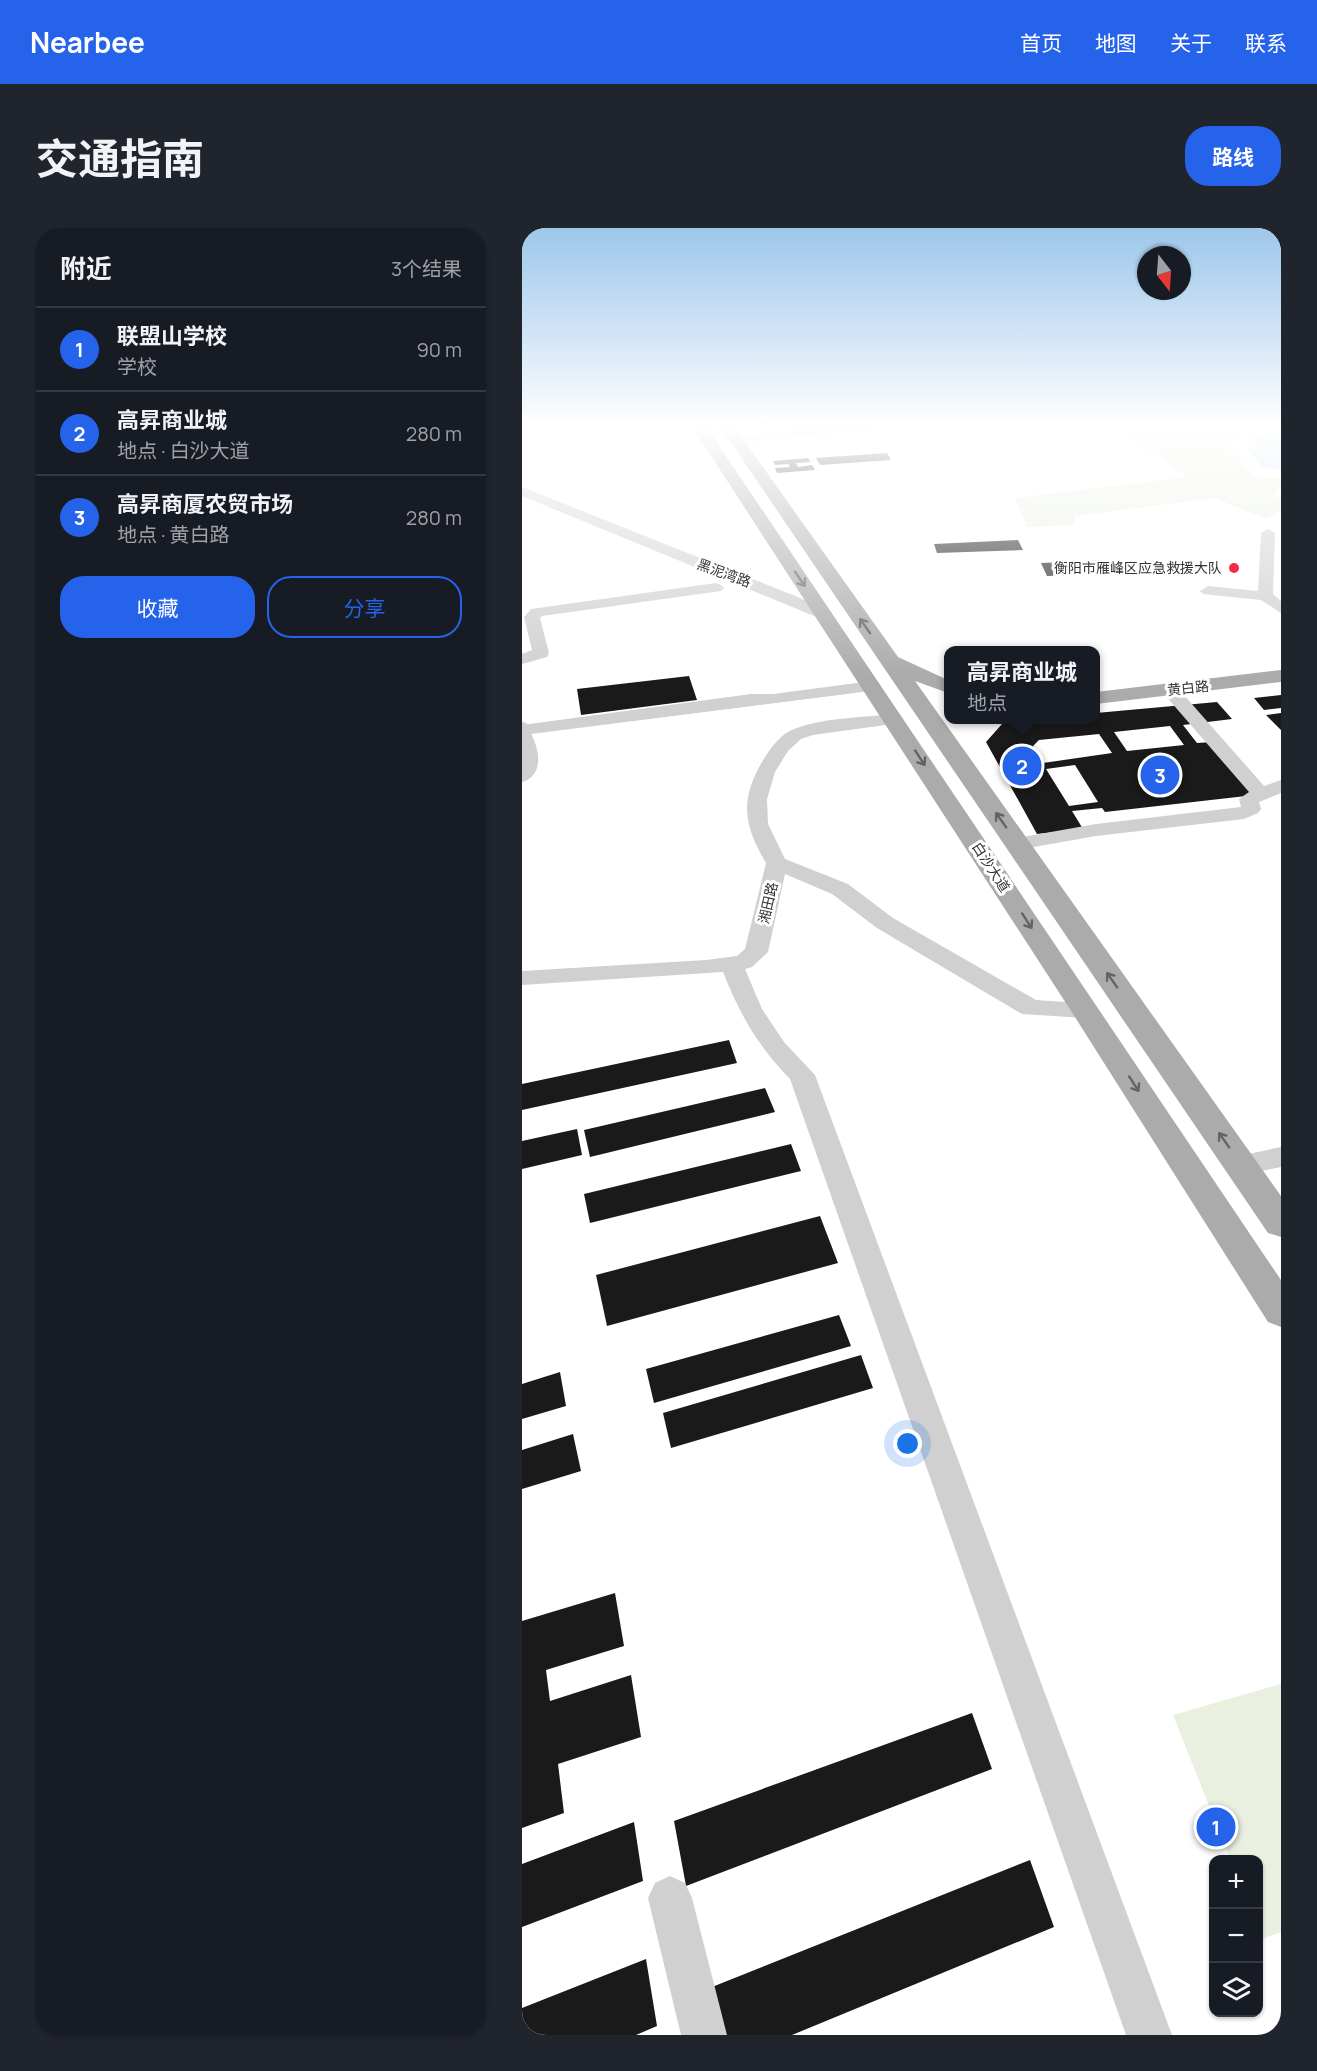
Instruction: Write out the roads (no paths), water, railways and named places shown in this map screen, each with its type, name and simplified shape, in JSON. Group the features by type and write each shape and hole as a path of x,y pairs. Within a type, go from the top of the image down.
{"main road":[{"name":"白沙大道","path":"754,509 1086,1010 1281,1311"},
{"path":"785,509 889,660 938,714"},
{"path":"889,660 910,672 944,685"},
{"name":"黄白路","path":"1100,697 1281,676"},
{"path":"894,719 938,714"},
{"path":"944,724 1017,844 1281,1223"}],"street":[{"name":"黑泥湾路","path":"562,509 764,587 825,615"},
{"path":"1265,596 1268,533"},
{"path":"522,660 541,652 527,612 535,613 716,588"},
{"path":"1208,591 1265,596 1281,608"},
{"path":"522,776 529,771 530,765 523,732 751,699 773,699 869,683"},
{"path":"1170,690 1260,793"},
{"name":"湘田路","path":"522,978 732,965 744,962 756,952 777,863 762,842 756,821 755,802 762,777 786,739 801,732 894,719"},
{"path":"1017,844 1096,830 1244,813 1251,809 1249,799 1281,786"},
{"path":"777,863 840,889 885,923 1031,1008 1086,1010"},
{"path":"732,965 750,1009 775,1048 802,1075 1149,2035"},
{"path":"1240,1165 1281,1157"},
{"path":"670,1898 704,2035"}],"place":[{"name":"衡阳市雁峰区应急救援大队","path":"1234,568"},
{"name":"高昇商业城","path":"1022,766"},
{"name":"高昇商厦农贸市场","path":"1160,775"},
{"name":"联盟山学校","path":"1216,1827"}]}
